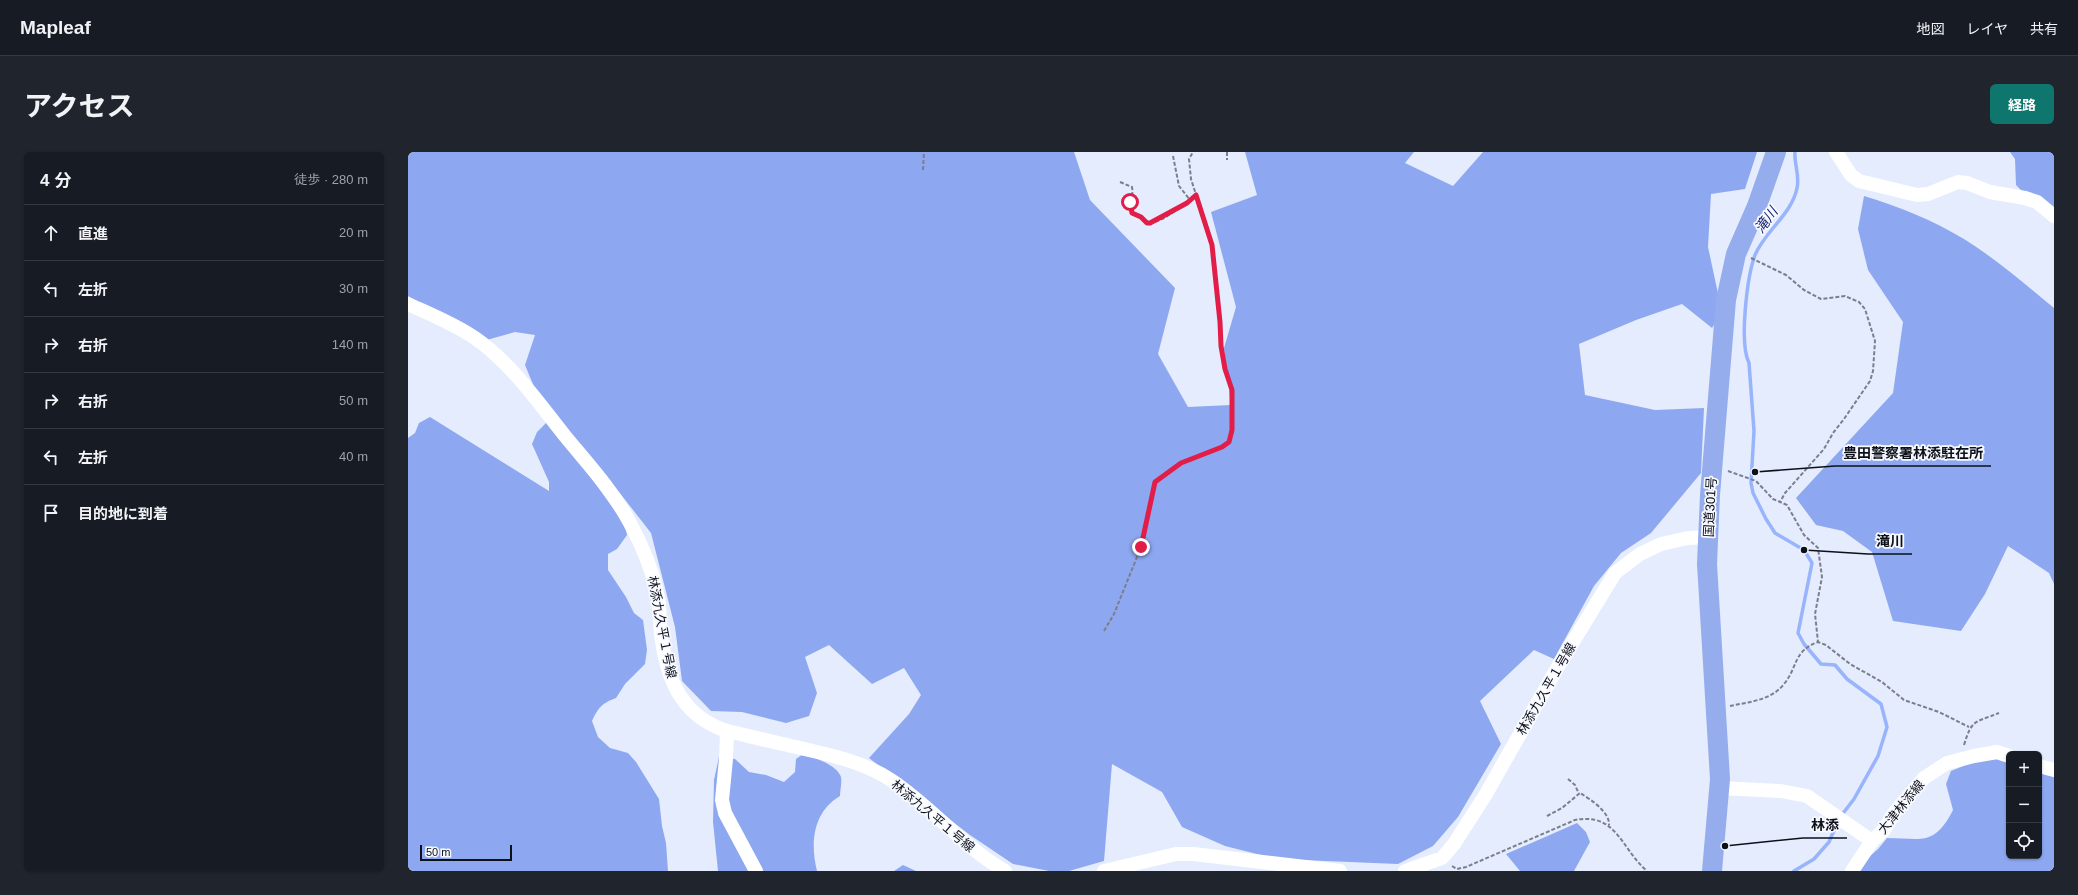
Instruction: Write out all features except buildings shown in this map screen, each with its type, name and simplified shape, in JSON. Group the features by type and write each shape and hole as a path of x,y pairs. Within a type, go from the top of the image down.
{"highway":[{"name":"国道301号","path":"1712,871 1720,779 1707,564 1712,473 1726,300 1736,254 1776,152"}],"street":[{"path":"1836,152 1851,175 1859,181 1917,195 1928,194 1958,182 1967,183 1990,192 2025,198 2037,202 2054,216"},
{"name":"林添九久平１号線","path":"408,304 475,338 502,360 609,489 630,523 648,562 657,592 661,616 662,640 668,673 676,691 698,717 712,726 822,752 862,765 891,780 920,802 987,861 1005,871"},
{"name":"林添九久平１号線","path":"1442,858 1470,821 1560,663 1615,573 1640,554 1661,544 1688,538 1709,537"},
{"path":"726,730 726,759 722,800 725,812 756,871"},
{"name":"大津林添線","path":"1852,871 1872,841 1884,830 1894,813 1924,778 1947,763 1997,752 2006,755"},
{"path":"2042,767 2054,770"},
{"path":"1719,788 1759,789 1807,796 1872,841"},
{"path":"1104,871 1176,854 1193,854 1340,871"},
{"path":"1405,871 1442,858"}],"path":[{"path":"923,170 924,152"},
{"path":"1104,631 1114,614 1141,547 1155,482 1181,463 1222,447 1229,442 1232,430 1232,390 1225,369 1221,346 1212,245 1191,179 1190,160 1193,152"},
{"path":"1227,152 1227,160"},
{"path":"1173,156 1179,186 1190,200"},
{"path":"1120,182 1132,187 1133,193 1130,202 1132,213 1141,217 1147,223 1157,220 1196,195"},
{"path":"1736,254 1752,258 1786,275 1804,290 1821,299 1845,296 1859,302 1865,309 1875,341 1873,371 1870,381 1844,419 1832,433 1824,449 1785,493 1780,502"},
{"path":"1712,473 1725,471 1734,472 1756,481 1773,499 1787,505 1804,535 1818,548 1822,577 1815,614 1818,642"},
{"path":"1716,709 1761,700 1777,692 1785,684 1802,651 1818,642 1826,645 1850,664 1882,682 1904,700 1939,712 1969,727"},
{"path":"1964,759 1964,746 1969,727 1999,713"},
{"path":"1568,779 1575,785 1579,794 1586,797 1601,809 1609,822 1609,826"},
{"path":"1547,816 1562,808 1579,794"},
{"path":"1442,858 1450,866 1457,868 1466,867 1574,820 1594,818 1609,826 1634,858 1647,871"}],"shaded area":[{"path":"408,152 1074,152 1090,200 1175,288 1158,354 1188,407 1231,405 1224,348 1236,307 1211,212 1257,195 1245,152 1414,152 1405,163 1453,186 1483,152 1757,152 1745,189 1711,194 1708,247 1722,312 1712,328 1682,304 1636,320 1579,344 1585,395 1655,410 1704,408 1701,473 1651,533 1621,553 1594,586 1554,659 1534,650 1480,701 1501,744 1458,817 1433,846 1398,864 1277,859 1225,846 1182,827 1162,792 1112,764 1104,861 1069,871 1049,871 1013,864 970,835 869,758 909,714 921,695 904,668 872,684 829,645 805,657 817,693 809,716 786,723 742,712 711,711 682,681 675,627 651,533 605,474 537,394 525,365 535,335 515,332 483,341 408,296"},
{"path":"2010,152 2054,152 2054,212 2023,192 2016,185 2015,159"},
{"path":"1864,196 1916,214 1964,239 1999,263 2054,308 2054,584 2049,573 2008,546 1985,594 1961,631 1893,621 1872,552 1843,531 1816,525 1796,498 1893,393 1903,322 1868,270 1858,229"},
{"path":"430,417 549,491 549,482 532,444 537,432 547,422 583,466 625,525 627,535 617,549 608,554 608,570 626,597 634,613 643,620 647,650 645,664 625,684 616,698 601,706 592,721 598,737 610,748 628,753 636,762 659,799 662,826 666,843 668,871 408,871 408,438 415,433 419,423"},
{"path":"803,754 819,759 830,765 839,773 841,777 840,796 824,811 819,819 816,829 814,850 817,871 718,871 713,822 714,780 719,757 735,759 749,772 766,775 784,782 795,772 796,759"},
{"path":"1994,756 2006,758 2006,859 2042,859 2042,769 2054,773 2054,871 1853,871 1878,849 1887,838 1926,838 1940,830 1953,810 1946,784 1951,771 1973,762"},
{"path":"1577,823 1586,832 1590,842 1574,871 1520,871 1506,854"},
{"path":"903,865 916,871 894,871"}],"waterway":[{"name":"滝川","path":"1795,152 1798,184 1794,197 1790,206 1759,246 1749,278 1744,326 1746,354 1749,363 1754,431 1751,483 1753,493 1775,533 1804,550 1812,563 1798,633 1804,644 1821,664 1835,665 1847,679 1881,704 1887,727 1878,756 1854,799 1841,816"},
{"name":"滝川","path":"1794,871 1814,859 1829,842 1838,821"}],"place":[{"name":"豊田警察署林添駐在所","path":"1755,472"},
{"name":"滝川","path":"1804,550"},
{"name":"林添","path":"1725,846"}],"route":[{"path":"1130,202 1132,213 1135,216 1141,217 1147,223 1150,223 1187,203 1196,195 1208,228 1212,245 1221,346 1225,369 1232,390 1232,430 1229,442 1222,447 1181,463 1155,482 1141,547"}]}
